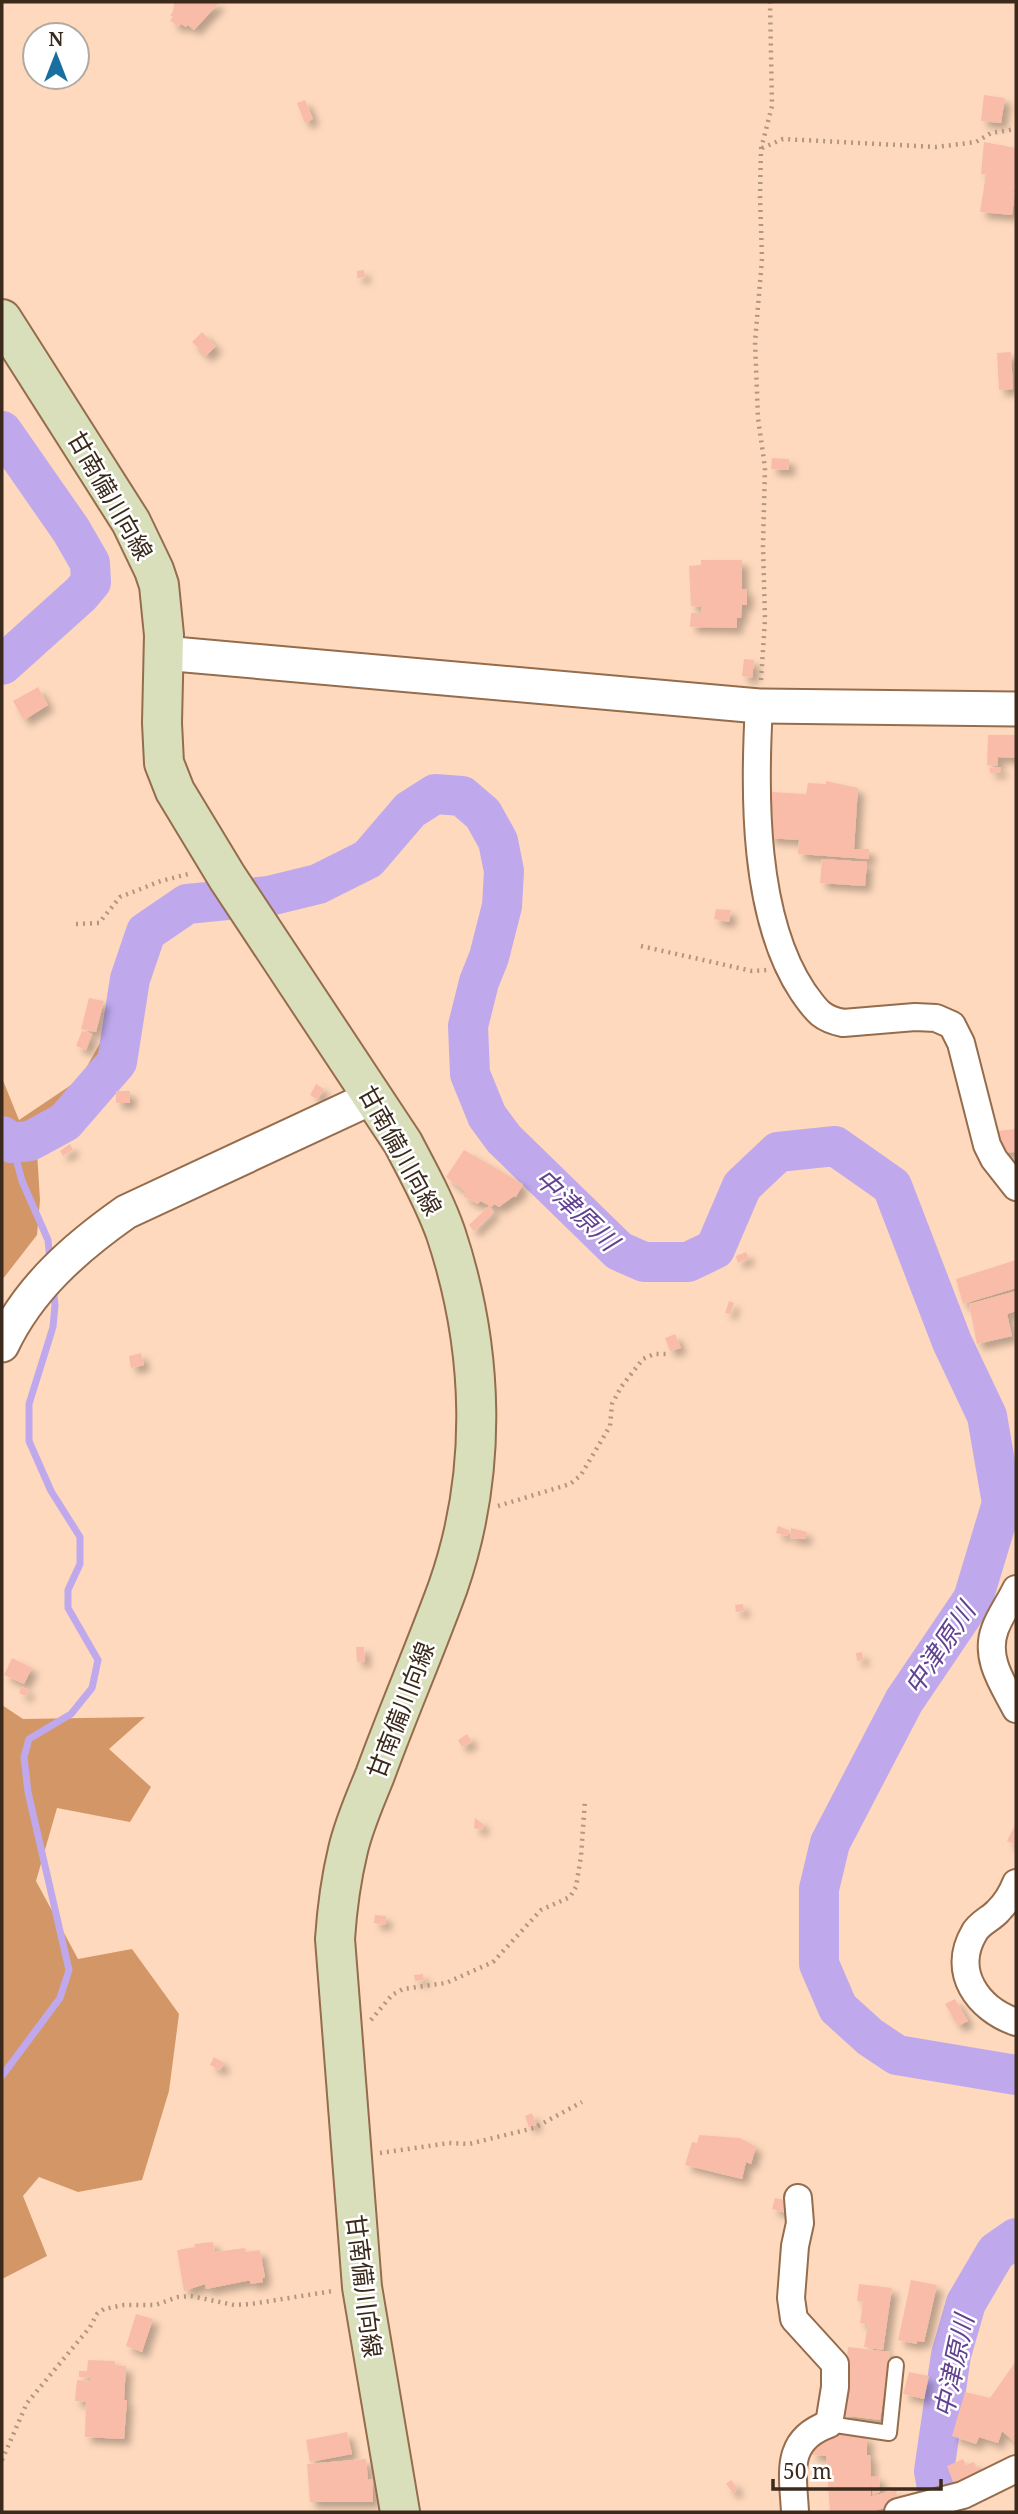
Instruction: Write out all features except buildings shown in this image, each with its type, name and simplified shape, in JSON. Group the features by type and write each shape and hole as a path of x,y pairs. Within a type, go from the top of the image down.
{"main road":[{"name":"甘南備川向線","path":"2,319 145,547 159,585 164,763 187,813 402,1143 436,1210 463,1292 475,1364 477,1397 476,1438 462,1544 349,1847 337,1906 335,1939 362,2287 400,2512"}],"street":[{"path":"163,653 759,706 1016,709"},
{"path":"759,706 758,804 764,874 774,930 791,973 817,1012 828,1020 843,1023 936,1018 952,1025 961,1043 987,1145 1016,1187"},
{"path":"2,1345 28,1301 52,1272 76,1249 125,1212 373,1097"},
{"path":"1016,1589 995,1629 991,1647 993,1665 1016,1709"},
{"path":"1016,1884 998,1911 975,1930 966,1951 967,1976 976,1996 991,2010 1016,2022"},
{"path":"795,2512 792,2468 799,2444 811,2431 829,2424 835,2388 835,2364 794,2319 791,2298 800,2223 798,2198"},
{"path":"901,2511 964,2495 1016,2469"}],"lane":[{"path":"829,2424 889,2433 896,2364"}],"path":[{"path":"759,706 765,620 765,468 758,418 755,342 762,259 761,149 772,106 770,2"},
{"path":"761,149 783,139 936,147 976,142 991,133 1016,129"},
{"path":"76,924 99,923 120,897 161,881 201,871 222,870"},
{"path":"641,946 752,971 770,970 785,959"},
{"path":"469,1504 490,1507 533,1497 570,1484 581,1475 606,1436 612,1404 621,1387 643,1359 654,1354 666,1354"},
{"path":"341,2036 360,2033 393,1995 402,1989 446,1983 493,1962 541,1910 570,1897 576,1887 581,1856 585,1800"},
{"path":"351,2157 449,2143 469,2144 534,2128 582,2102"},
{"path":"2,2460 27,2403 90,2327 97,2314 104,2309 124,2305 155,2305 191,2296 234,2305 251,2304 362,2287"}],"shaded area":[{"path":"100,1043 106,1055 77,1097 36,1136 40,1200 37,1235 2,1280 2,1078 19,1120 80,1079"},
{"path":"2,1705 23,1719 145,1717 109,1749 151,1787 130,1822 57,1808 36,1881 78,1959 132,1949 179,2014 169,2091 142,2180 78,2192 39,2177 23,2196 47,2256 2,2279"}],"waterway":[{"name":"中津原川","path":"2,431 71,530 90,563 91,582 2,665"},
{"name":"中津原川","path":"2,1136 12,1143 30,1141 65,1122 117,1062 130,979 146,932 187,904 269,896 318,884 368,859 410,810 435,794 462,796 483,814 498,841 504,871 502,906 468,1026 470,1074 487,1116 504,1139 619,1251 644,1262 688,1262 715,1249 742,1186 778,1152 835,1146 892,1186 952,1342 987,1416 1002,1503 973,1599 904,1701 830,1843 819,1889 819,1964 838,2008 870,2037 897,2055 1016,2075"},
{"path":"12,1143 22,1181 48,1240 50,1261"},
{"path":"2,2076 60,1998 69,1970 28,1792 24,1757 29,1739 71,1714 92,1688 98,1660 68,1608 68,1590 80,1564 80,1537 51,1491 29,1441 29,1404 53,1327 53,1287"},
{"name":"中津原川","path":"941,2512 934,2471 951,2355 966,2303 996,2252 1016,2238"}]}
